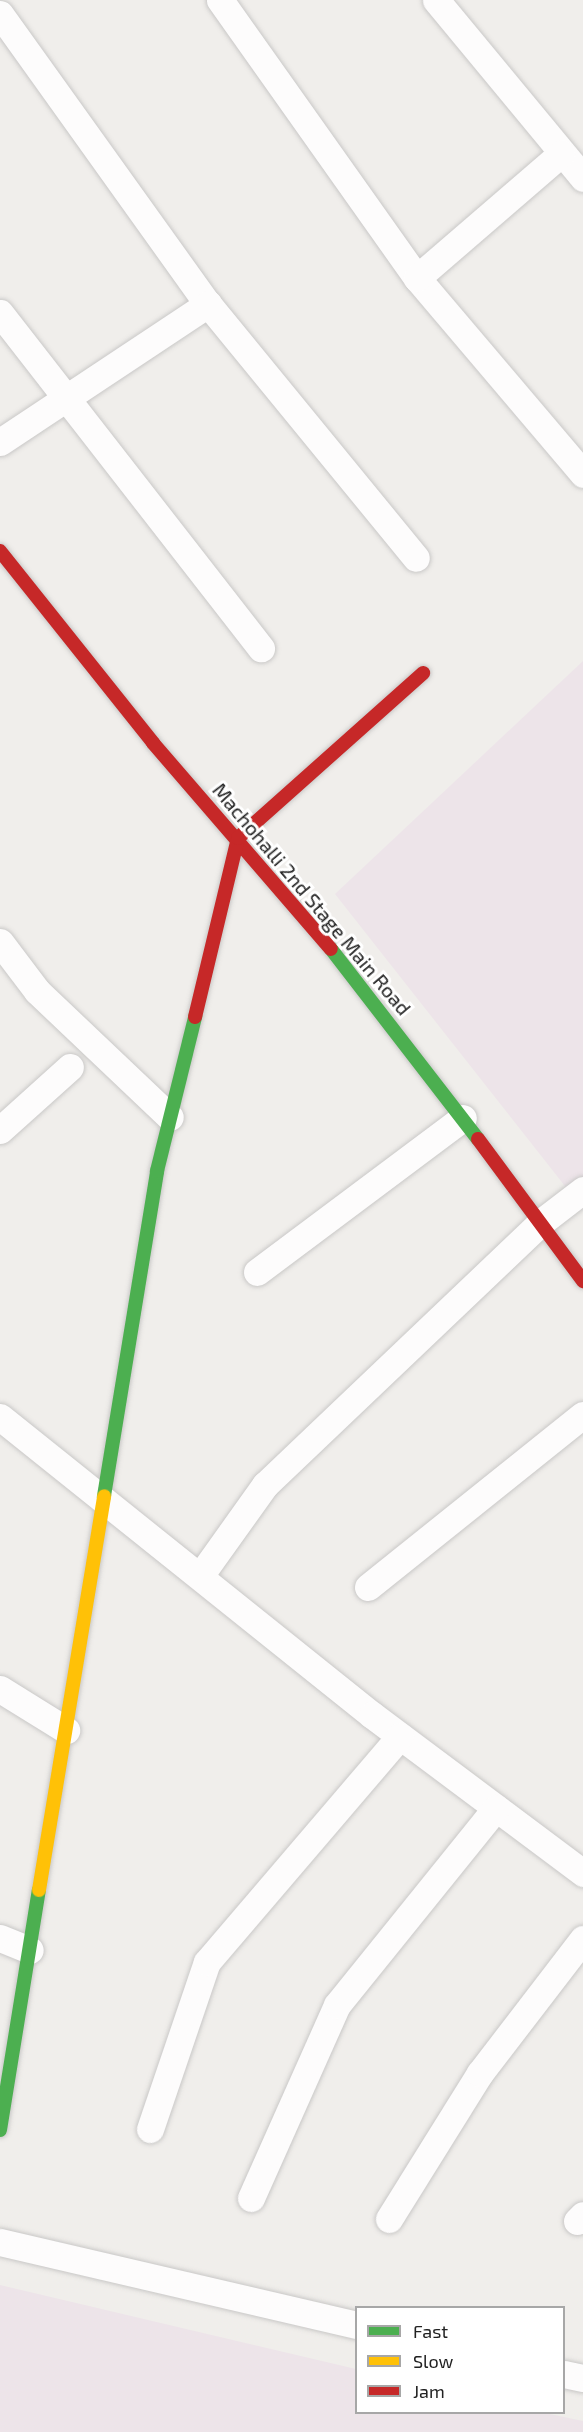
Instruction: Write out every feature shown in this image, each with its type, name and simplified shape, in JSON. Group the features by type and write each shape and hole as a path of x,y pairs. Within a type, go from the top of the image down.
{"street":[{"path":"220,0 417,278 583,474"},
{"path":"436,0 583,178"},
{"path":"0,14 208,304 416,558"},
{"path":"417,278 562,153"},
{"path":"0,442 66,401 208,304"},
{"path":"0,313 66,401 261,648"},
{"name":"Machohalli 2nd Stage Main Road","path":"0,551 153,743 238,838 376,1001 583,1281"},
{"path":"0,2130 104,1498 170,1117 238,838 423,673"},
{"path":"0,942 37,991 170,1117"},
{"path":"0,1130 69,1067"},
{"path":"257,1272 463,1118"},
{"path":"200,1576 265,1485 540,1223 583,1190"},
{"path":"368,1587 583,1415"},
{"path":"0,1416 400,1736 583,1873"},
{"path":"0,1689 66,1730"},
{"path":"150,2129 207,1962 400,1736"},
{"path":"251,2198 337,2005 496,1808"},
{"path":"0,1938 30,1950"},
{"path":"388,2219 480,2073 583,1939"},
{"path":"0,2242 355,2325"},
{"path":"565,2374 583,2378"}],"shaded area":[{"path":"583,661 583,1209 335,894"},
{"path":"0,2285 355,2369 355,2414 550,2414 583,2421 583,2432 0,2432"}],"traffic: fast":[{"path":"331,949 478,1139"},
{"path":"104,1496 157,1171 195,1017"},
{"path":"0,2130 39,1890"}],"traffic: slow":[{"path":"39,1890 104,1496"}],"traffic: jam":[{"path":"0,551 153,743 331,949"},
{"path":"195,1017 238,838 423,673"},
{"path":"478,1139 583,1281"}]}
